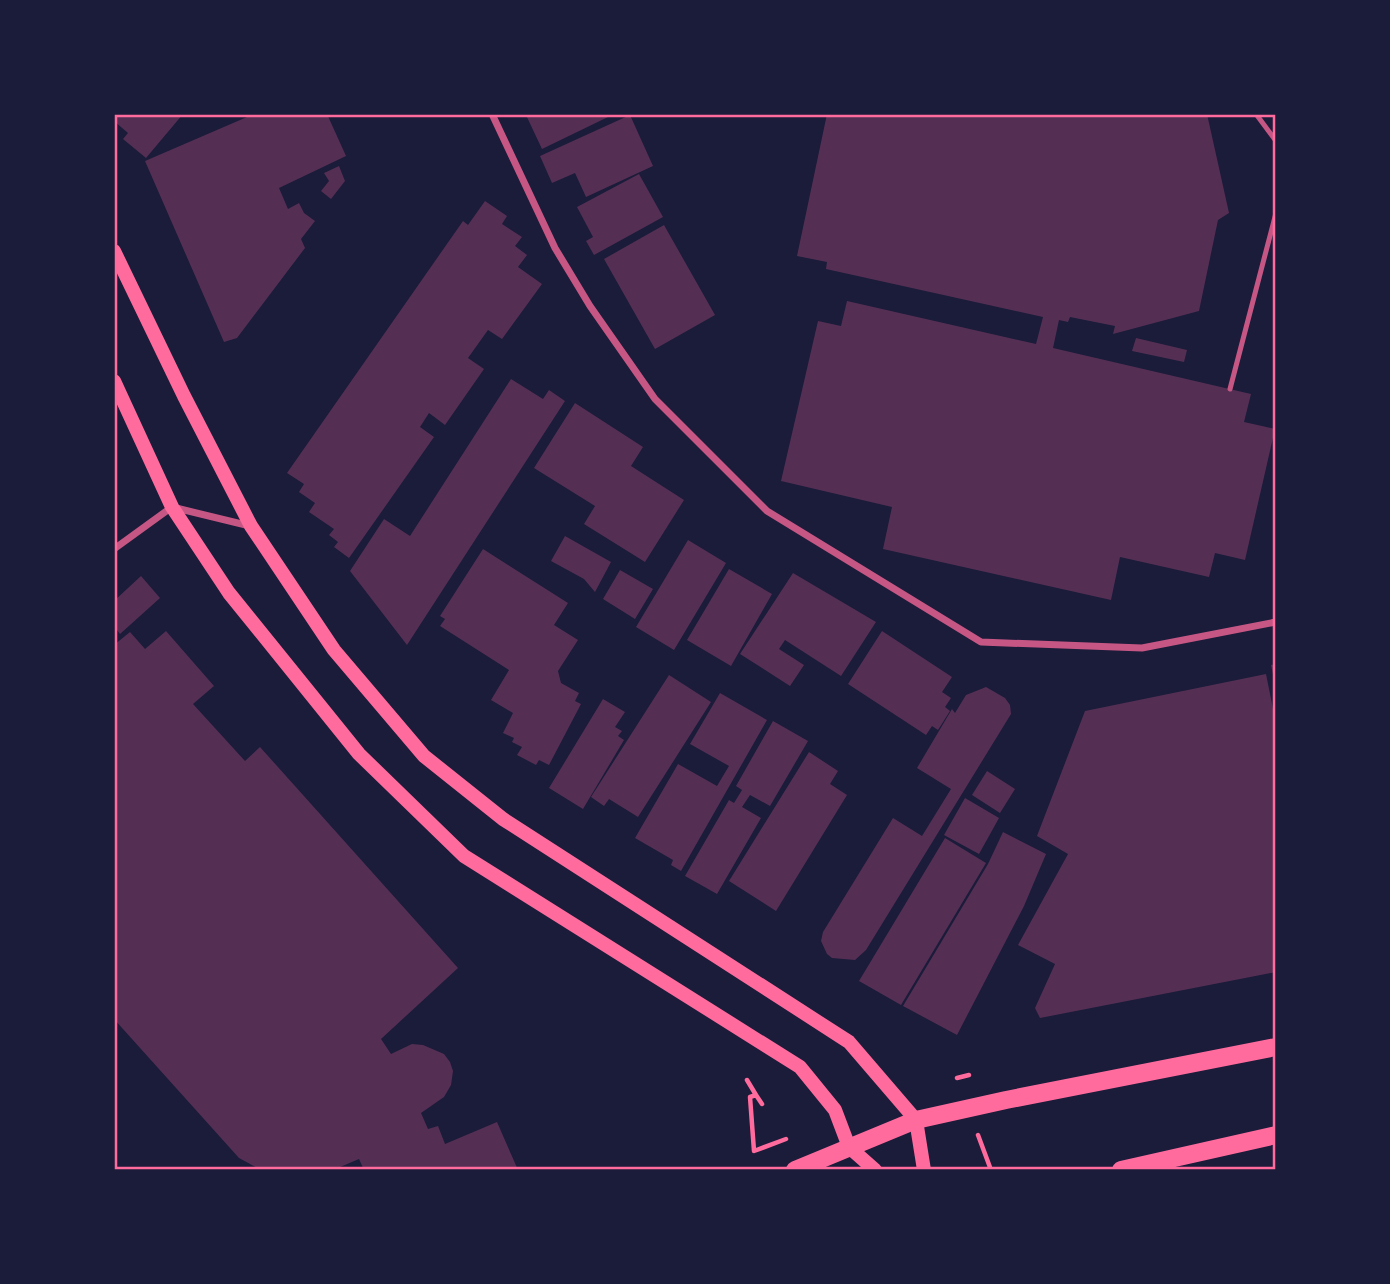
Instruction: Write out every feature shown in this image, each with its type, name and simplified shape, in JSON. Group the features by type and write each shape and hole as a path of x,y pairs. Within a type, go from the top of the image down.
{"main road":[{"path":"114,251 184,397 251,526 334,650 424,756 503,819 849,1042 916,1120 924,1170"},
{"path":"114,381 172,507 229,593 359,754 464,856 800,1067 835,1110 849,1147 875,1170"},
{"path":"795,1170 916,1120 1276,1047"},
{"path":"1121,1170 1276,1135"}],"street":[{"path":"492,114 555,248 590,306 655,399 767,511 981,642 1142,648 1276,622"},
{"path":"114,549 172,507 251,526"}],"lane":[{"path":"1256,114 1276,141"},
{"path":"1230,389 1276,213"}],"path":[{"path":"747,1080 762,1104"},
{"path":"754,1151 750,1097 756,1095"}],"building":[{"path":"114,114 183,114 146,158 123,139 128,133 114,121"},
{"path":"254,114 327,114 346,156 279,188 288,209 299,203 304,213 315,221 301,239 305,248 237,338 224,342 145,161"},
{"path":"606,114 608,117 542,149 526,115"},
{"path":"827,114 1207,114 1229,213 1218,220 1199,311 1113,334 1115,326 1070,317 1068,322 1059,320 1053,348 1251,394 1244,422 1275,429 1245,560 1215,553 1209,577 1120,557 1111,600 883,549 892,507 781,481 818,321 841,326 847,301 1036,344 1043,317 826,269 827,262 797,256"},
{"path":"630,115 653,166 586,197 575,173 552,183 540,156"},
{"path":"339,166 345,181 331,199 321,191 329,181 324,173"},
{"path":"639,174 663,217 594,255 586,241 593,237 577,207"},
{"path":"485,201 507,216 502,224 522,237 515,246 527,255 518,267 542,284 502,339 488,330 468,358 484,369 445,425 429,413 420,427 434,437 349,558 334,547 338,542 329,535 334,529 309,512 315,503 299,492 304,484 287,473 463,221 468,225"},
{"path":"664,225 715,315 655,349 604,259"},
{"path":"1136,338 1187,350 1184,362 1132,351"},
{"path":"511,379 543,399 549,390 565,401 407,645 350,571 384,519 410,536"},
{"path":"575,403 643,447 631,466 684,500 645,562 584,524 595,506 534,468"},
{"path":"565,536 611,562 595,592 584,579 551,561"},
{"path":"688,540 726,563 674,650 636,627"},
{"path":"483,549 568,603 554,625 578,640 558,671 561,683 579,693 575,701 581,704 549,765 539,760 536,765 517,755 522,747 512,742 514,738 503,733 513,713 491,700 509,670 440,626 445,619 440,616"},
{"path":"729,569 772,594 731,666 687,640"},
{"path":"620,570 653,589 635,619 603,599"},
{"path":"793,573 876,622 841,676 785,640 779,649 804,665 790,686 740,654"},
{"path":"141,576 160,598 120,634 114,626 114,601"},
{"path":"166,631 214,686 193,704 245,761 260,747 458,968 381,1039 391,1054 412,1044 423,1045 444,1054 453,1071 451,1085 444,1097 421,1113 428,1129 438,1126 445,1144 497,1122 518,1170 364,1170 359,1159 333,1170 261,1170 239,1158 114,1019 114,645 130,632 145,649"},
{"path":"882,631 952,677 942,692 951,698 945,707 950,711 938,730 932,726 926,735 848,684"},
{"path":"1276,664 1276,684 1275,684 1271,665"},
{"path":"1266,674 1276,724 1276,972 1040,1018 1035,1008 1055,964 1018,945 1068,854 1037,836 1085,711"},
{"path":"669,675 711,702 638,817 609,799 604,806 591,797"},
{"path":"986,687 1005,698 1010,705 1011,714 866,950 855,960 832,958 821,941 823,932 893,818 922,836 951,789 917,768 952,709 955,713 966,695"},
{"path":"720,693 767,720 681,871 671,865 673,860 635,838 678,764 717,786 729,766 690,744"},
{"path":"603,699 625,712 615,727 622,731 618,736 624,740 583,809 549,788"},
{"path":"773,721 808,741 770,806 750,795 742,807 761,818 717,894 685,876 729,800 734,803 742,790 736,786"},
{"path":"809,752 838,771 830,784 847,795 776,911 729,881"},
{"path":"987,771 1015,789 1000,813 972,795"},
{"path":"965,798 999,818 979,854 944,835"},
{"path":"1003,832 1046,854 1024,906 957,1035 903,1006 988,864"},
{"path":"945,838 986,863 901,1005 859,981"}]}
